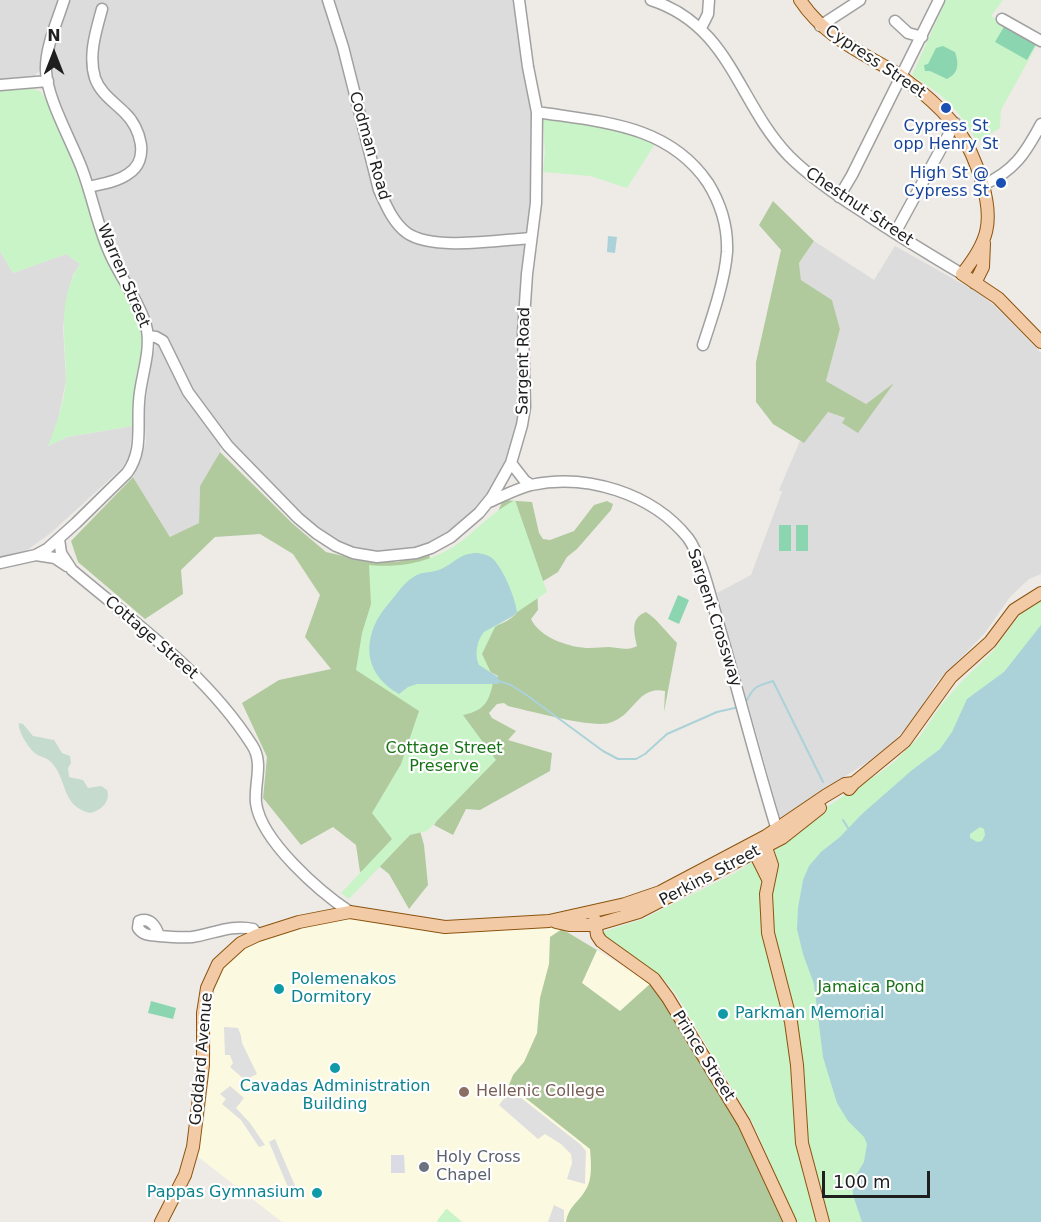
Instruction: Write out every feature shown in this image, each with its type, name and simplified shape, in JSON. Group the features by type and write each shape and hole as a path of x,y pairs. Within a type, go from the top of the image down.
{"main road":[{"name":"Cypress Street","path":"800,0 820,26 901,76 955,123 975,160 988,206 989,222 984,242 983,267"},
{"path":"962,274 984,242"},
{"path":"975,283 983,267"},
{"path":"983,267 996,297"},
{"name":"Chestnut Street","path":"962,274 996,297 1041,342"},
{"name":"Perkins Street","path":"495,924 549,921 654,895 765,842 789,833 819,809 849,790 854,783 905,741 951,677 983,649 1014,610 1041,593"},
{"name":"Perkins Street","path":"765,842 777,830 823,797 845,784 854,783"},
{"path":"765,842 772,866 765,901 767,927 792,1031 797,1065 802,1143 823,1222"},
{"path":"752,848 768,879"},
{"name":"Perkins Street","path":"549,921 569,925 595,926 644,910 752,848"},
{"name":"Prince Street","path":"595,911 595,926 606,947 654,979 668,998 744,1123 790,1222"},
{"name":"Cottage Street","path":"350,912 445,927 495,924"},
{"name":"Goddard Avenue","path":"161,1222 185,1175 192,1147 203,1065 203,1013 207,988 214,971 223,958 241,943 258,935 299,922 350,912"},
{"path":"569,925 591,938 600,939"}],"street":[{"name":"Warren Street","path":"0,563 36,555 59,539 127,473 135,459 138,444 139,393 146,357 147,336 140,312 107,248 88,187 48,81 47,59 64,0"},
{"name":"Codman Road","path":"328,0 343,47 379,190 388,211 397,223 406,232 430,242 531,238"},
{"name":"Sargent Road","path":"147,336 163,341 188,392 221,436 252,472 310,529 342,549 381,557 422,552 456,533 488,503 511,463 525,407 523,333 536,203 537,112 519,0"},
{"name":"Chestnut Street","path":"651,0 677,10 698,25 716,47 788,156 809,175 839,197 962,274"},
{"path":"698,25 709,0"},
{"path":"820,26 860,0"},
{"path":"839,197 939,0"},
{"path":"88,187 129,174 137,163 141,150 140,138 135,126 104,93 94,77 92,53 102,9"},
{"path":"1002,19 1041,41"},
{"path":"895,21 908,33 922,37"},
{"path":"0,85 48,81"},
{"path":"537,112 643,132 677,150 693,163 720,207 727,245 722,278 703,345"},
{"path":"895,233 955,123"},
{"path":"983,186 1009,171 1030,145 1041,124"},
{"path":"1030,145 1041,150"},
{"path":"511,463 531,485"},
{"name":"Sargent Crossway","path":"488,503 515,490 551,482 609,488 638,498 658,510 689,539 698,557 715,612 777,830"},
{"name":"Cottage Street","path":"59,539 61,553 72,570"},
{"name":"Cottage Street","path":"36,555 56,558 72,570 169,650 211,693 251,744 257,756 256,806 268,833 311,882 350,912"},
{"path":"159,936 191,937 237,927 253,929 258,935"}],"shaded area":[{"path":"0,0 61,0 40,70 33,78 0,80"},
{"path":"66,0 516,0 532,107 534,163 521,415 508,461 491,491 463,524 434,544 418,549 370,554 348,547 321,533 281,498 211,417 178,365 154,333 107,240 52,89 50,64"},
{"path":"814,241 874,280 895,246 977,292 995,306 1041,353 1041,574 1029,579 1010,597 985,633 937,682 912,722 893,742 869,761 780,818 717,593 751,575 782,492 779,490 800,441 804,442 828,412 846,419 842,423 892,384 866,404 826,381 840,329 832,300 801,280 799,263"},
{"path":"0,251 13,273 66,254 80,264 73,275 69,289 63,327 66,381 56,429 48,446 67,437 133,426 129,457 122,468 52,532 26,551 0,559"},
{"path":"157,342 162,347 179,387 221,445 220,452 200,486 199,523 171,538 133,477 146,442 144,412 152,359"},
{"name":"Hellenic College","path":"351,919 444,932 542,925 562,929 651,983 783,1222 282,1222 197,1156 205,1116 211,1054 211,998 224,967 243,947 267,937 328,921"},
{"path":"224,1027 238,1028 242,1043 257,1074 245,1080 230,1067 233,1063 230,1055 225,1055"},
{"path":"230,1086 244,1098 236,1108 265,1145 259,1147 241,1120 222,1104 226,1099 220,1094"},
{"path":"511,1090 586,1151 585,1184 567,1179 572,1163 571,1154 561,1144 545,1134 538,1139 499,1105"},
{"path":"275,1139 296,1188 290,1192 269,1142"},
{"path":"391,1155 404,1155 405,1173 391,1173"},
{"path":"554,1205 564,1210 564,1222 548,1222"}],"green space":[{"path":"946,0 1003,0 991,16 1038,43 1001,110 1000,128 977,142 964,121 948,102 912,75"},
{"path":"1005,25 1036,44 1027,60 995,42"},
{"path":"943,46 955,52 957,60 956,71 947,79 925,71 924,65 928,64 936,48"},
{"path":"34,89 41,92 49,104 83,187 94,230 138,314 142,330 133,426 67,437 48,446 60,413 66,386 65,306 73,278 80,264 66,254 13,273 0,251 0,90"},
{"path":"548,118 616,131 655,144 627,188 590,176 543,172 545,152 543,120"},
{"path":"773,201 814,241 799,263 801,280 832,300 840,329 826,381 866,404 894,383 858,433 842,423 845,418 828,412 804,443 773,424 756,402 756,362 781,250 759,225"},
{"name":"Cottage Street Preserve","path":"220,452 293,524 326,552 365,561 397,562 429,555 434,571 418,574 405,583 379,617 370,640 370,649 377,673 390,689 399,694 417,684 498,684 498,676 479,666 477,654 481,638 485,633 507,621 517,612 492,546 492,527 503,500 532,502 539,533 543,539 550,540 574,531 594,505 607,501 613,504 611,510 577,549 567,557 558,572 537,585 538,610 531,619 541,632 565,644 582,648 627,649 637,646 635,622 646,612 677,643 664,712 665,691 656,690 648,692 618,719 600,724 560,718 508,706 504,703 497,704 489,713 492,718 516,731 508,740 552,753 550,771 480,810 466,809 453,835 434,825 447,804 442,764 425,774 416,817 424,845 428,885 409,909 389,874 379,866 360,872 356,845 333,827 301,845 263,798 267,757 242,703 279,680 331,669 305,637 320,595 293,554 260,534 215,537 181,570 183,594 145,619 78,562 71,541 133,477 170,537 199,523 200,486"},
{"name":"Cottage Street Preserve","path":"515,500 547,592 495,627 482,654 494,679 490,693 482,707 463,715 496,760 427,831 410,835 349,899 341,893 392,839 372,813 401,764 419,711 356,670 362,633 371,604 369,565 410,564 436,556 459,543 497,511"},
{"path":"779,525 791,525 791,551 779,551"},
{"path":"796,525 808,525 808,551 796,551"},
{"path":"678,595 689,600 679,624 668,619"},
{"name":"Jamaica Pond","path":"1041,600 1041,1222 796,1222 753,1123 676,994 661,976 608,944 602,932 643,919 735,873 786,840 825,808 881,772 920,736 942,704 993,651 1024,610"},
{"path":"19,723 23,724 33,736 54,740 62,753 70,756 69,777 83,780 88,788 101,786 107,790 108,798 104,805 90,813 74,805 69,799 57,770 50,761 30,748 22,735"},
{"path":"562,929 597,950 582,983 620,1011 651,983 743,1131 786,1222 566,1222 569,1212 588,1187 591,1171 590,1149 509,1085 513,1075 524,1062 537,1033 540,998 549,964 550,937"},
{"path":"151,1001 176,1008 173,1019 148,1013"},
{"path":"447,1209 462,1222 438,1222"}],"water":[{"path":"608,236 617,237 615,253 607,252"},
{"path":"478,553 492,558 500,569 511,591 517,612 484,632 478,643 479,665 498,677 499,684 417,684 399,694 377,675 372,663 369,651 374,626 404,585 415,576 441,569 462,556"},
{"name":"Jamaica Pond","path":"1041,625 1041,1222 862,1222 853,1195 852,1182 864,1162 867,1144 837,1103 823,1057 814,984 797,929 803,880 809,866 821,852 911,771 940,749 952,732 967,699 1004,672","holes":["980,827 984,829 985,835 982,841 977,842 970,838 970,834"]}],"waterway":[{"path":"499,681 511,685 528,696 603,751 618,759 636,759 667,734 717,712 739,707"},
{"path":"747,700 760,685 773,681 823,782"},
{"path":"843,820 848,828"}],"place":[{"name":"Cypress St opp Henry St","path":"946,108"},
{"name":"High St @ Cypress St","path":"1001,183"},
{"name":"Polemenakos Dormitory","path":"279,989"},
{"name":"Parkman Memorial","path":"723,1014"},
{"name":"Cavadas Administration Building","path":"335,1068"},
{"name":"Hellenic College","path":"464,1092"},
{"name":"Holy Cross Chapel","path":"424,1167"},
{"name":"Pappas Gymnasium","path":"317,1193"}]}
